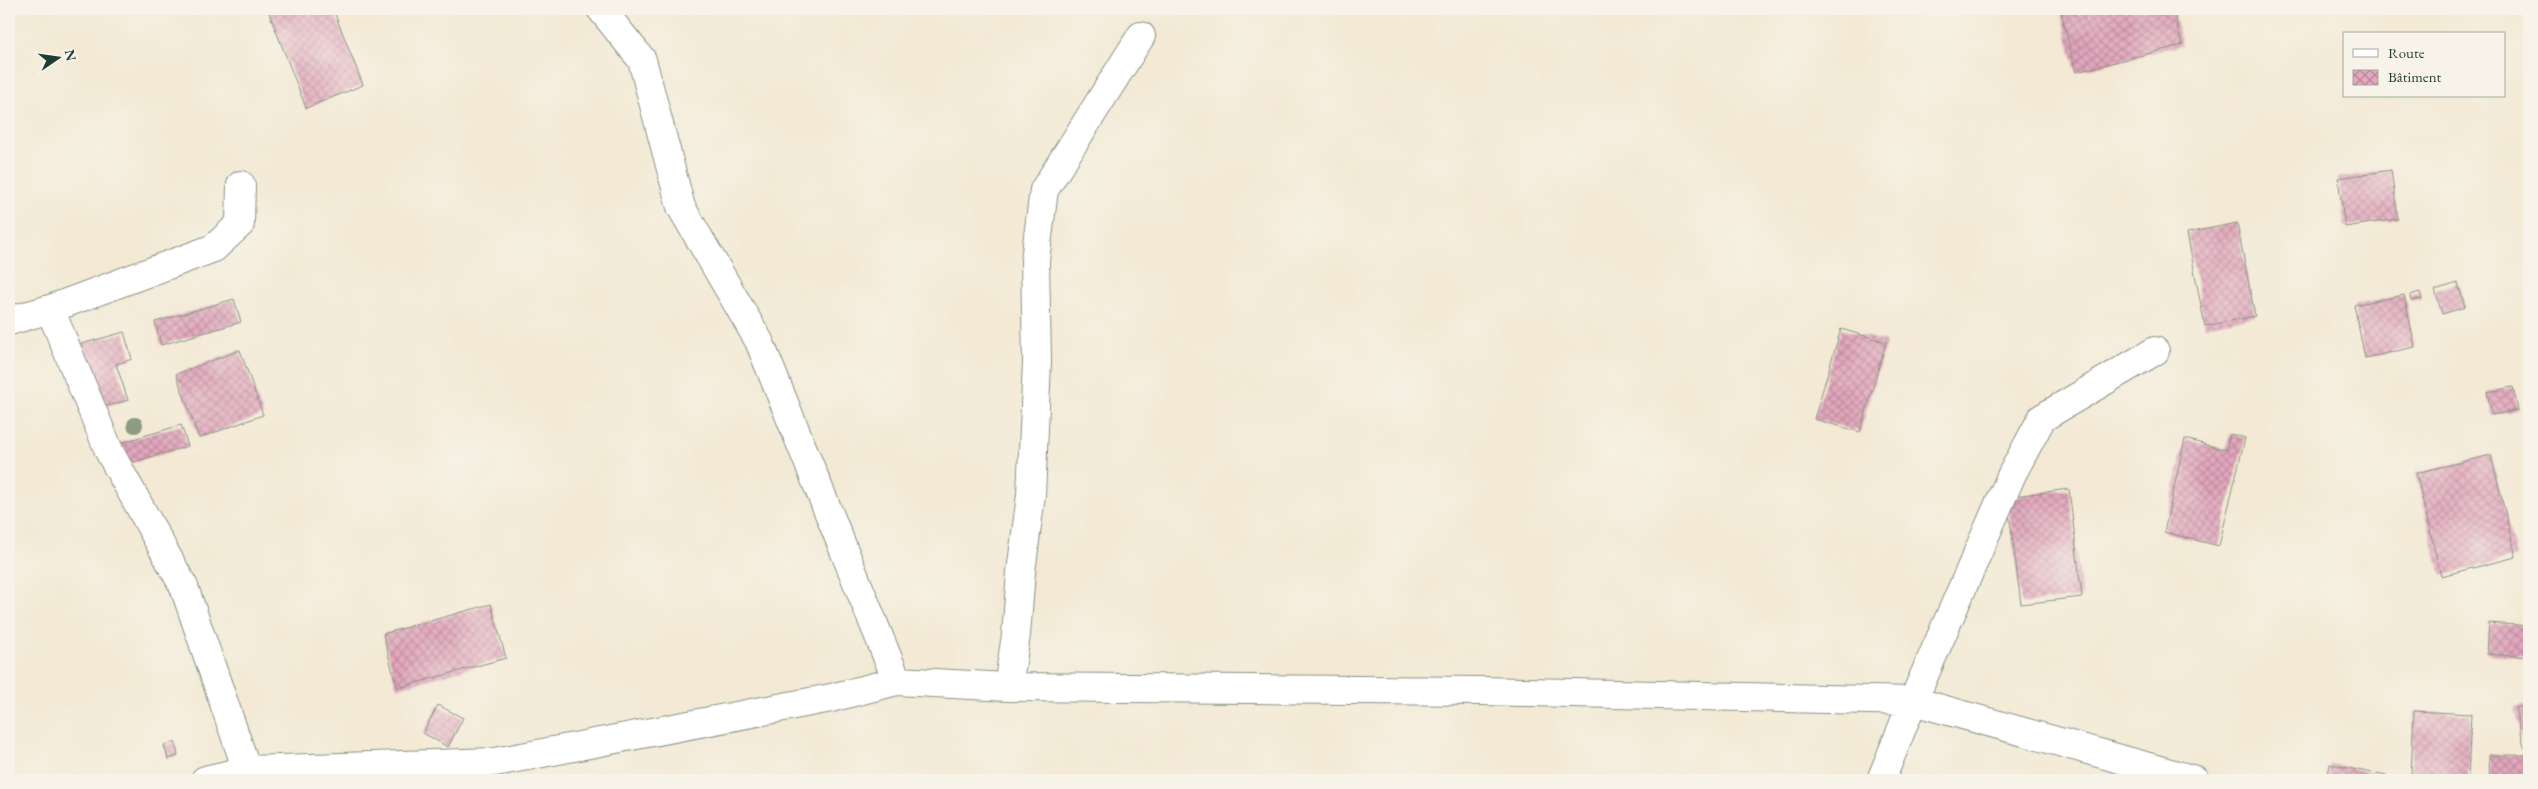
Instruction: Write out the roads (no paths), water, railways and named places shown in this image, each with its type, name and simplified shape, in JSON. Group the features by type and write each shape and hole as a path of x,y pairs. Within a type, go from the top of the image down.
{"street":[{"path":"601,9 642,60 681,207 759,341 897,681"},
{"path":"1008,687 1016,635 1021,572 1031,495 1037,362 1035,260 1044,190 1141,36"},
{"path":"9,321 50,309 214,248 240,224 241,185"},
{"path":"50,309 110,453 184,587 247,770"},
{"path":"1881,780 1913,701 2012,474 2042,418 2155,351"},
{"path":"205,780 247,770 291,774 496,762 831,698 897,681 1008,687 1492,691 1913,701 2195,780"}]}
